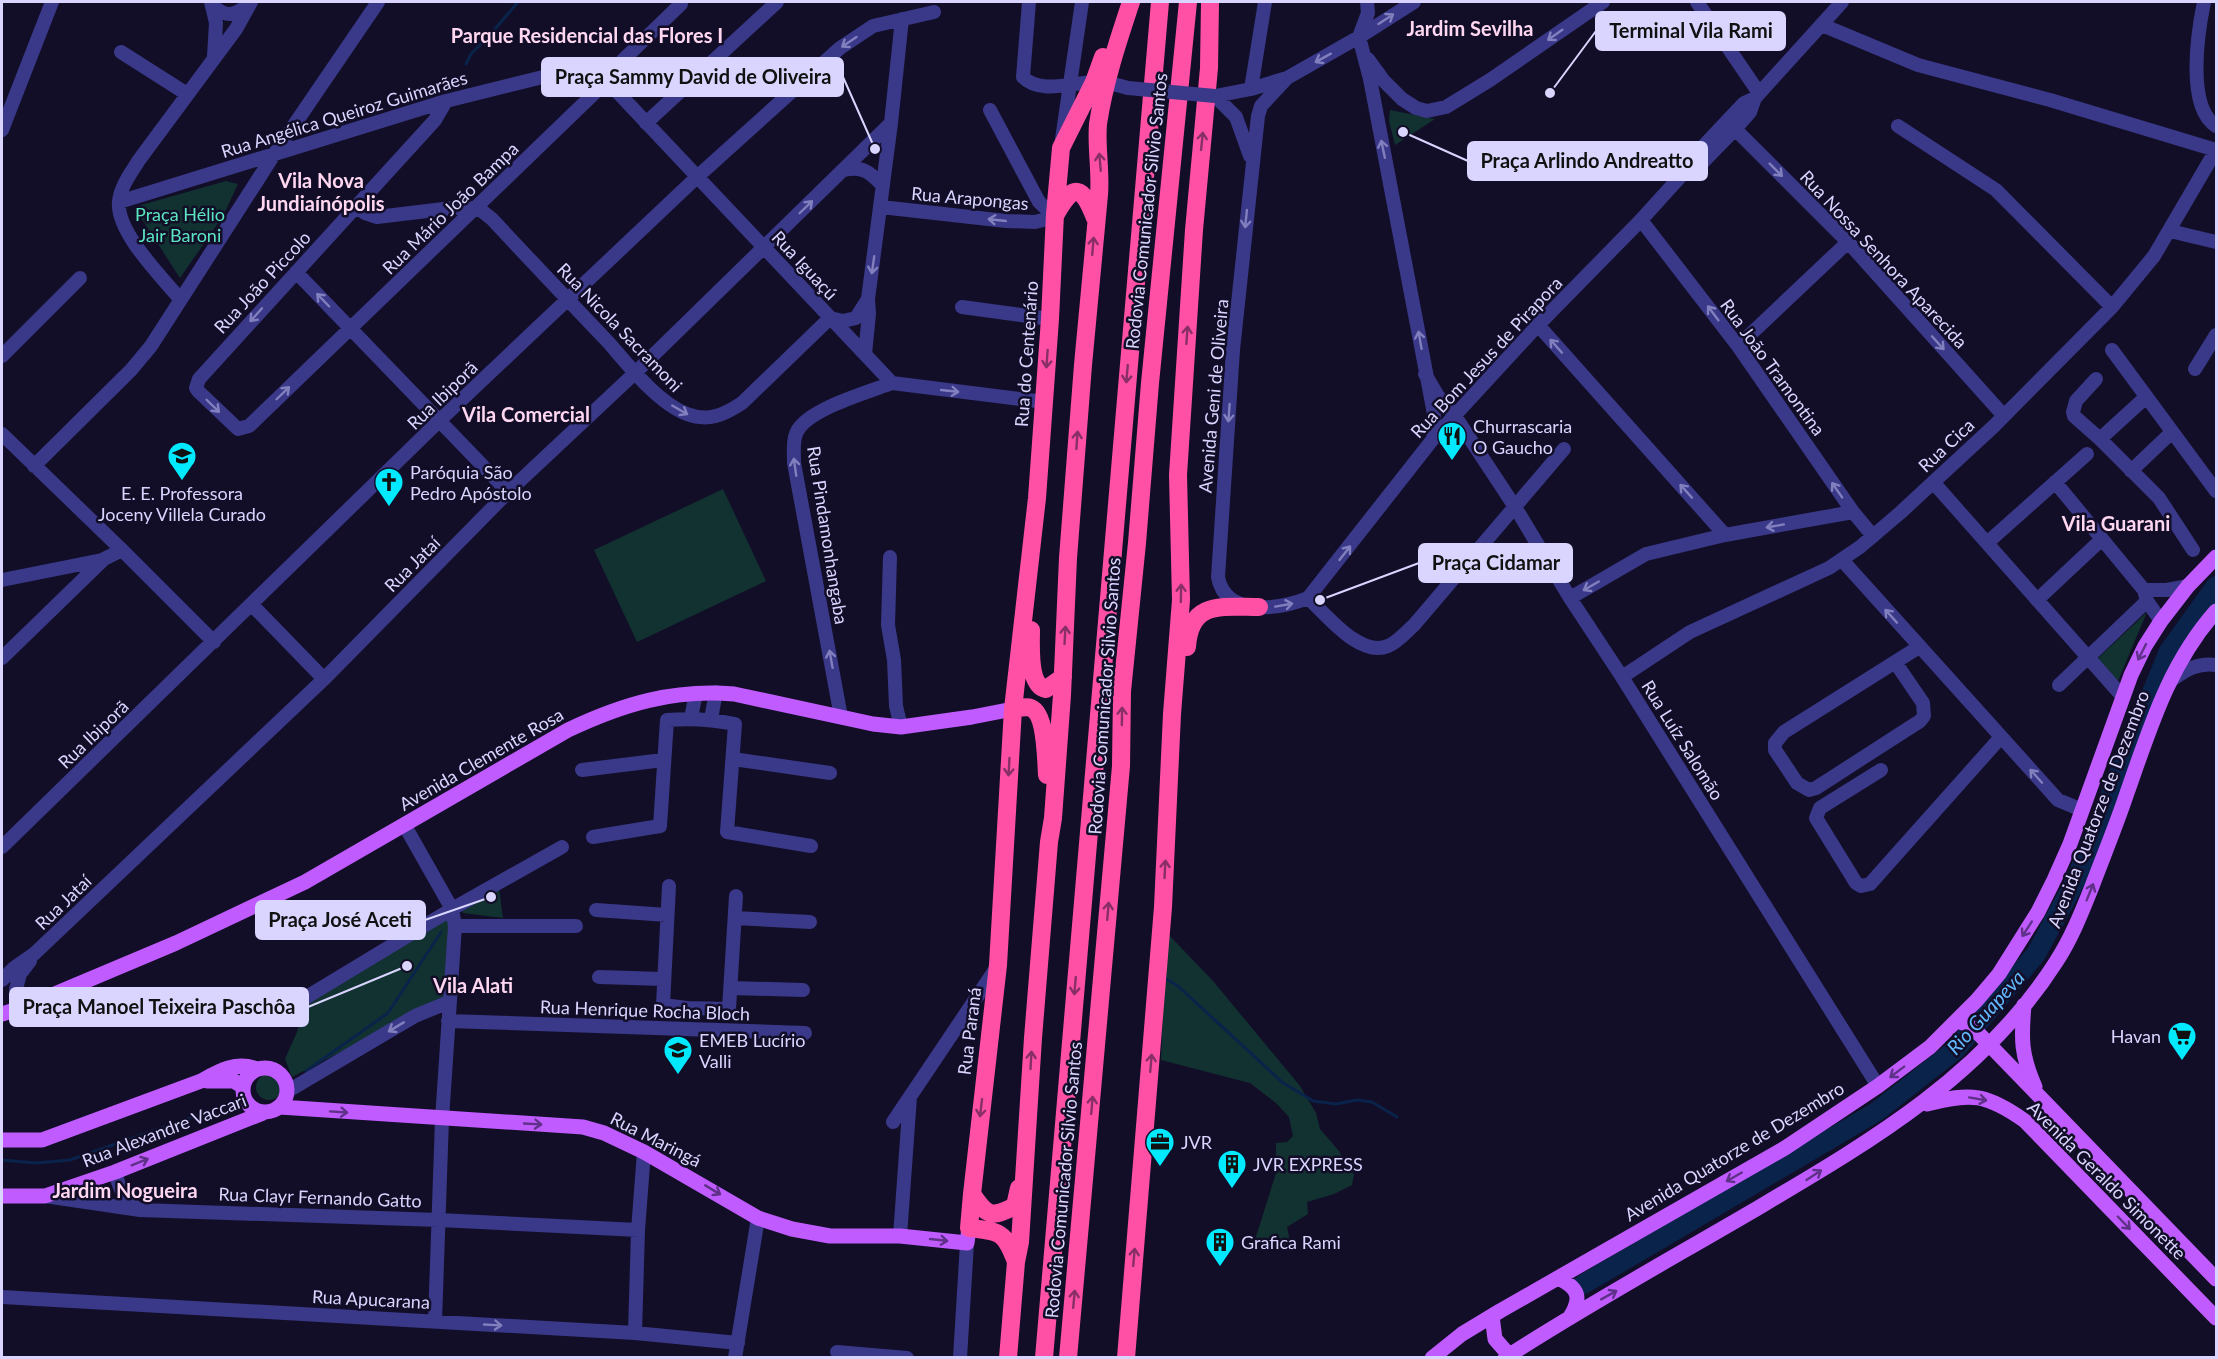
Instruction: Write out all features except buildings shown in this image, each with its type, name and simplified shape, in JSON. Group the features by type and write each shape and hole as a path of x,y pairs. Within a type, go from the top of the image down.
{"highway":[{"path":"1008,1358 1016,1262 1020,1242 1032,1038 1053,818 1063,677 1068,558 1101,173 1098,126 1102,103 1101,82 1121,2"},
{"path":"1061,148 1101,82 1131,2"},
{"name":"Rodovia Comunicador Silvio Santos","path":"1044,1358 1160,2"},
{"name":"Rodovia Comunicador Silvio Santos","path":"1068,1358 1120,777 1122,691 1188,2"},
{"path":"1126,1358 1163,907 1172,714 1181,600 1178,475 1194,230 1209,68 1210,2"},
{"name":"Rua do Centenário","path":"1012,708 1031,562 1061,148"},
{"path":"1055,217 1068,196 1082,193 1087,198 1096,220"},
{"path":"1031,562 1031,649 1036,683 1046,689 1063,677"},
{"path":"1172,714 1184,695 1188,632 1193,620 1203,612 1221,606 1259,607"},
{"path":"1012,708 1034,709 1039,714 1043,728 1049,842"},
{"name":"Rua Paraná","path":"968,1235 998,965 1012,708"},
{"path":"968,1235 995,1231 1010,1223 1026,1160"},
{"path":"972,1194 982,1210 989,1214 997,1214 1015,1206"},
{"path":"995,1231 1006,1239 1016,1262"}],"main road":[{"name":"Avenida Quatorze de Dezembro","path":"1432,1358 1462,1334 1492,1316 1785,1148 1878,1086 1962,1023 1999,974 2038,912 2070,844 2131,675 2145,646 2188,586 2217,557"},
{"name":"Avenida Quatorze de Dezembro","path":"1507,1356 1807,1179 1921,1106 1971,1064 1985,1040 2024,1005 2056,962 2075,927 2109,843 2141,749 2168,682 2192,641 2217,611"},
{"name":"Avenida Clemente Rosa","path":"2,1014 24,1007 176,943 305,882 568,730 603,713 639,702 716,692 769,700 873,724 901,727 972,717 1012,708"},
{"path":"2024,1005 2022,1046 2025,1064 2038,1095"},
{"name":"Avenida Geraldo Simonette","path":"1962,1023 1985,1040 2217,1279"},
{"path":"2,1140 42,1140 201,1081 225,1068 235,1066 269,1068 280,1073 287,1084 288,1091 284,1103 272,1112 263,1113 250,1107 243,1095 247,1076 257,1069"},
{"path":"201,1081 234,1081 243,1088"},
{"name":"Avenida Geraldo Simonette","path":"1921,1106 1965,1096 1982,1098 2002,1105 2025,1121 2213,1313"},
{"name":"Rua Maringá","path":"280,1107 583,1127 604,1133 644,1152 758,1218 792,1229 830,1236 968,1235"},
{"name":"Rua Alexandre Vaccari","path":"45,1196 115,1172 263,1113"},
{"path":"2044,1141 2042,1130 2046,1122 2051,1118 2059,1117"},
{"name":"Rua Clayr Fernando Gatto","path":"2,1196 45,1196"},
{"path":"1558,1278 1572,1286 1578,1297 1570,1317"},
{"path":"1492,1316 1495,1339 1507,1356"}],"street":[{"path":"2,130 52,2"},
{"path":"180,299 126,230 120,216 119,202 126,182 139,160 236,29 251,2"},
{"path":"212,4 222,13 233,15 251,2"},
{"path":"34,466 131,370 151,346 275,153 378,2"},
{"path":"646,123 777,2"},
{"path":"1029,2 1023,76 1029,82 1036,85 1101,82 1128,88 1215,96 1251,89 1287,78 1359,38 1414,2"},
{"name":"Rua do Centenário","path":"1061,148 1082,2"},
{"path":"1251,89 1265,2"},
{"path":"1367,2 1368,13 1359,38 1365,56 1434,414 1433,439"},
{"path":"1365,56 1384,81 1402,99 1416,108 1427,111 1446,107 1490,80 1603,2"},
{"path":"1697,2 1757,95"},
{"name":"Rua Bom Jesus de Pirapora","path":"1308,598 1433,439 1689,167 1702,163 1731,125 1750,112 1757,95 1842,2"},
{"path":"2204,2 2196,60 2198,84 2205,114 2208,120 2217,126"},
{"path":"212,4 216,40 214,56"},
{"name":"Rua Mário João Bampa","path":"238,429 249,426 478,208 607,81 623,60 681,4"},
{"name":"Rua Ibiporã","path":"2,847 440,421 697,177 840,48 873,26 934,12"},
{"path":"865,354 869,314 868,299 881,207 902,19"},
{"path":"1822,25 1918,65 2060,103 2216,150"},
{"path":"121,52 188,94"},
{"name":"Rua Angélica Queiroz Guimarães","path":"119,202 446,101 559,73 582,70"},
{"name":"Rua Iguaçú","path":"582,70 595,72 607,81 892,383"},
{"name":"Avenida Geni de Oliveira","path":"1259,607 1239,603 1229,598 1220,590 1218,577 1233,350 1257,116 1261,106 1287,78"},
{"path":"1102,103 1112,93 1128,88"},
{"path":"1215,96 1236,117 1252,161"},
{"name":"Rua João Piccolo","path":"238,429 199,392 196,388 199,379 435,120 446,101"},
{"path":"990,110 1039,202 1055,217"},
{"name":"Rua Jataí","path":"2,980 34,954 324,679 508,492 636,372 891,123"},
{"name":"Rua Nossa Senhora Aparecida","path":"1731,125 1848,242 2004,416"},
{"path":"1898,126 1996,190 2112,307"},
{"name":"Rua Cica","path":"1622,677 1690,632 1787,589 1842,560 1873,536 2004,416 2112,307 2154,256 2212,170 2216,150"},
{"path":"844,170 862,168 871,173 883,186"},
{"path":"356,207 377,217 452,208 478,208"},
{"name":"Rua Arapongas","path":"881,207 1006,221 1035,222 1055,217"},
{"name":"Rua Nicola Sacramoni","path":"478,208 492,219 636,372 676,409 689,415 710,418 726,414 742,403 830,318"},
{"name":"Rua João Tramontina","path":"1641,220 1738,346 1853,512 1873,536"},
{"path":"2170,231 2217,242"},
{"path":"1738,346 1848,242"},
{"path":"296,272 508,492"},
{"path":"2,356 80,278"},
{"path":"830,318 843,321 856,318 868,299"},
{"path":"962,307 1050,320"},
{"path":"1538,325 1725,535"},
{"path":"2195,369 2217,335"},
{"path":"2112,350 2217,491"},
{"name":"Rua Luíz Salomão","path":"1425,374 1437,396 1455,416 1515,507 1878,1086"},
{"path":"2096,379 2076,401 2074,416 2159,498 2193,550"},
{"path":"892,383 1044,402"},
{"name":"Rua Pindamonhangaba","path":"841,717 794,463 794,442 799,428 813,415 892,383"},
{"path":"2100,440 2146,397"},
{"path":"2131,471 2172,432"},
{"path":"2,434 214,642"},
{"path":"1259,607 1279,607 1308,598 1356,642 1376,649 1387,647 1414,625 1564,449"},
{"path":"1987,543 2087,454"},
{"path":"1933,482 2123,697"},
{"path":"2055,482 2146,595 2161,621"},
{"path":"1570,598 1646,554 1725,535 1853,512"},
{"path":"2037,600 2102,539"},
{"path":"2,580 104,559 122,550"},
{"path":"890,557 888,625 894,660 896,706 901,727"},
{"path":"2,657 104,559"},
{"path":"1842,560 2058,800 2082,810"},
{"path":"2059,685 2146,595 2188,586"},
{"path":"252,604 324,679"},
{"path":"1895,662 1923,703 1924,716 1920,721 1816,789 1809,790 1797,783 1775,750 1775,743 1779,737 1784,732 1895,662 1919,647"},
{"path":"2168,682 2194,666 2204,663 2217,665"},
{"path":"711,719 716,692"},
{"path":"691,718 696,693"},
{"path":"593,837 660,826 667,720 691,718 735,724 728,832 811,846"},
{"path":"1881,770 1820,808 1816,818 1856,883 1861,886 1870,884 2001,737"},
{"path":"733,759 830,774"},
{"path":"582,770 663,760"},
{"path":"405,826 452,909 455,926 442,1119 435,1321"},
{"path":"300,1001 452,909 562,847"},
{"path":"669,886 663,1005 729,1009 736,896"},
{"path":"596,910 667,915"},
{"path":"735,918 810,922"},
{"path":"455,926 576,926"},
{"path":"24,1007 16,989 20,975 34,954"},
{"path":"893,1122 998,965"},
{"path":"599,977 663,979"},
{"path":"731,988 802,990"},
{"path":"288,1091 415,1016 449,1002"},
{"path":"686,1030 687,1008"},
{"path":"706,1030 708,1009"},
{"name":"Rua Henrique Rocha Bloch","path":"448,1021 805,1033"},
{"path":"900,1236 910,1096"},
{"path":"635,1333 638,1230 644,1152"},
{"path":"642,1180 650,1168 661,1161"},
{"path":"115,1172 121,1194 140,1210"},
{"name":"Rua Clayr Fernando Gatto","path":"45,1196 140,1210 439,1220 638,1230"},
{"path":"735,1358 758,1218"},
{"name":"Rua Paraná","path":"960,1358 968,1235"},
{"name":"Rua Apucarana","path":"2,1298 635,1333 738,1343"},
{"path":"837,1352 907,1358"}],"green space":[{"path":"1390,110 1435,119 1395,145 1389,121"},
{"name":"Praça Hélio Jair Baroni","path":"226,181 238,184 223,216 180,278 134,207"},
{"path":"723,489 766,581 637,642 594,550"},
{"path":"2147,612 2118,681 2097,659"},
{"path":"499,888 503,918 463,913 463,910"},
{"path":"448,915 445,998 292,1077 285,1059 297,1032 305,1004"},
{"path":"1166,932 1213,981 1300,1086 1316,1113 1320,1129 1339,1151 1349,1170 1354,1174 1352,1185 1334,1194 1307,1202 1308,1214 1287,1227 1292,1252 1255,1240 1276,1173 1276,1143 1287,1142 1293,1136 1289,1117 1276,1103 1250,1083 1161,1060"},
{"path":"269,1074 278,1078 282,1087 278,1096 269,1100 260,1096 256,1087 260,1078"}],"waterway":[{"path":"466,64 471,54 518,2"},
{"name":"Rio Guapeva","path":"1582,1285 1876,1112 1955,1050 2036,954 2075,882 2169,651 2216,586"},
{"path":"306,1071 388,1013 441,932"},
{"path":"1163,977 1178,986 1282,1082 1313,1101 1336,1104 1357,1100 1372,1102 1397,1117"},
{"path":"2,1160 36,1163 70,1160 238,1101"},
{"path":"1598,1264 1607,1270"}],"place":[{"name":"Terminal Vila Rami","path":"1550,93"},
{"name":"Praça Arlindo Andreatto","path":"1403,132"},
{"name":"Praça Sammy David de Oliveira","path":"875,149"},
{"name":"Churrascaria O Gaucho","path":"1452,462"},
{"name":"E. E. Professora Joceny Villela Curado","path":"182,482"},
{"name":"Paróquia São Pedro Apóstolo","path":"389,508"},
{"name":"Praça Cidamar","path":"1320,600"},
{"name":"Praça José Aceti","path":"491,897"},
{"name":"Praça Manoel Teixeira Paschôa","path":"407,966"},
{"name":"Havan","path":"2182,1062"},
{"name":"EMEB Lucírio Valli","path":"678,1076"},
{"name":"JVR","path":"1160,1168"},
{"name":"JVR EXPRESS","path":"1232,1190"},
{"name":"Grafica Rami","path":"1220,1268"}],"district":[{"name":"Jardim Sevilha","path":"1470,28"},
{"name":"Parque Residencial das Flores I","path":"587,35"},
{"name":"Vila Nova Jundiaínópolis","path":"321,192"},
{"name":"Vila Comercial","path":"526,414"},
{"name":"Vila Guarani","path":"2116,523"},
{"name":"Vila Alati","path":"473,985"},
{"name":"Jardim Nogueira","path":"125,1190"}]}
